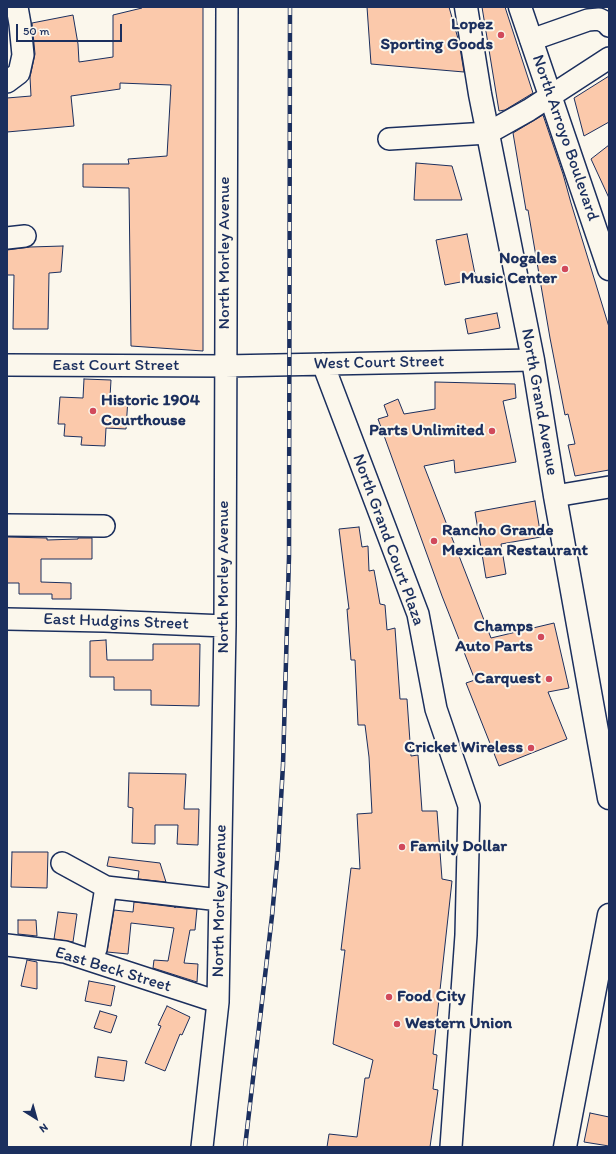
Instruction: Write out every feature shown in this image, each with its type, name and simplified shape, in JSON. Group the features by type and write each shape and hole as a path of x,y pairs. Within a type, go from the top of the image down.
{"main road":[{"name":"North Grand Avenue","path":"466,7 488,133 533,360 555,496 609,798"},
{"name":"North Arroyo Boulevard","path":"520,7 550,96 604,234 609,269"},
{"path":"566,1147 609,915"}],"street":[{"path":"13,77 23,55 17,7"},
{"name":"North Morley Avenue","path":"202,1147 218,1002 225,626 226,7"},
{"path":"531,40 588,20 599,19 607,23 609,26"},
{"path":"389,138 488,133 550,96 609,58"},
{"name":"West Court Street","path":"225,366 533,360"},
{"name":"North Grand Court Plaza","path":"323,364 418,614 436,709 469,806 466,935 451,1147"},
{"name":"East Court Street","path":"7,365 225,366"},
{"path":"555,496 609,487"},
{"path":"7,525 104,526"},
{"name":"East Hudgins Street","path":"7,619 225,626"},
{"path":"62,862 106,887 220,900"},
{"path":"96,949 106,887"},
{"name":"East Beck Street","path":"7,945 65,952 218,1002"}],"building":[{"path":"142,7 203,7 203,351 131,346 129,188 83,187 83,164 129,164 128,159 167,156 171,85 120,83 120,89 71,96 74,126 7,132 7,98 31,96 30,77 35,54 32,23 73,15 78,44 79,62 113,57 113,15"},
{"path":"367,7 449,7 459,42 464,72 371,64"},
{"path":"482,7 505,7 533,93 505,110 499,111"},
{"path":"609,76 609,122 584,136 574,98"},
{"path":"543,115 563,174 609,327 609,470 575,476 568,445 575,444 568,414 565,415 513,133"},
{"path":"609,145 609,198 591,159"},
{"path":"416,163 452,166 462,200 414,200"},
{"path":"467,234 476,279 445,285 436,240"},
{"path":"63,246 61,272 49,273 48,329 13,329 14,275 7,275 7,250 30,247"},
{"path":"497,313 500,328 468,334 465,319"},
{"name":"Historic 1904 Courthouse","path":"84,379 111,380 110,397 128,398 126,429 106,428 105,446 81,445 82,437 64,436 65,424 58,424 60,397 83,398"},
{"path":"435,382 515,384 516,398 503,401 516,462 455,473 454,460 424,466 491,638 554,623 569,688 548,692 567,739 499,766 466,683 475,680 442,596 378,419 388,416 384,405 398,399 404,414 435,409"},
{"path":"535,501 541,537 501,544 506,574 486,578 475,512"},
{"path":"359,527 362,547 368,546 369,571 374,570 380,604 385,605 387,630 395,628 400,699 407,699 411,756 418,755 422,811 437,811 442,879 452,881 433,1054 437,1055 433,1089 438,1090 430,1147 327,1147 329,1134 357,1137 365,1078 369,1078 373,1060 333,1044 345,950 341,950 351,868 360,869 357,814 372,813 369,757 365,725 358,725 355,660 351,660 347,609 349,609 339,529"},
{"path":"7,537 47,538 47,540 92,538 92,559 41,559 41,582 71,583 71,599 52,599 52,594 19,594 19,583 7,583"},
{"path":"106,640 107,660 153,660 153,644 200,644 199,706 151,705 151,690 114,690 114,677 90,677 90,641"},
{"path":"129,773 186,774 184,809 199,809 198,845 177,844 178,825 155,825 155,844 132,843 133,808 128,807"},
{"path":"12,852 48,852 47,888 11,887"},
{"path":"109,857 160,863 166,882 138,879 139,871 107,866"},
{"path":"134,902 197,909 195,930 190,930 184,963 198,964 197,982 153,968 154,960 168,961 174,928 131,923 128,954 107,952 114,910 133,912"},
{"path":"58,912 77,914 73,942 54,939"},
{"path":"18,920 36,920 37,936 18,934"},
{"path":"27,960 37,962 37,989 21,986"},
{"path":"89,981 115,986 111,1006 85,1001"},
{"path":"167,1006 190,1017 182,1035 180,1034 165,1071 145,1063 161,1026 158,1025"},
{"path":"100,1011 117,1016 111,1033 94,1028"},
{"path":"98,1057 127,1061 124,1081 95,1077"},
{"path":"590,1113 609,1117 609,1146 584,1142"}],"railway":[{"path":"245,1147 272,916 278,851 283,765 289,557 290,7"}],"place":[{"name":"Lopez Sporting Goods","path":"501,35"},
{"name":"Nogales Music Center","path":"565,269"},
{"name":"Historic 1904 Courthouse","path":"93,411"},
{"name":"Parts Unlimited","path":"492,431"},
{"name":"Rancho Grande Mexican Restaurant","path":"434,541"},
{"name":"Champs Auto Parts","path":"541,637"},
{"name":"Carquest","path":"549,679"},
{"name":"Cricket Wireless","path":"531,748"},
{"name":"Family Dollar","path":"402,847"},
{"name":"Food City","path":"389,997"},
{"name":"Western Union","path":"397,1024"}]}
